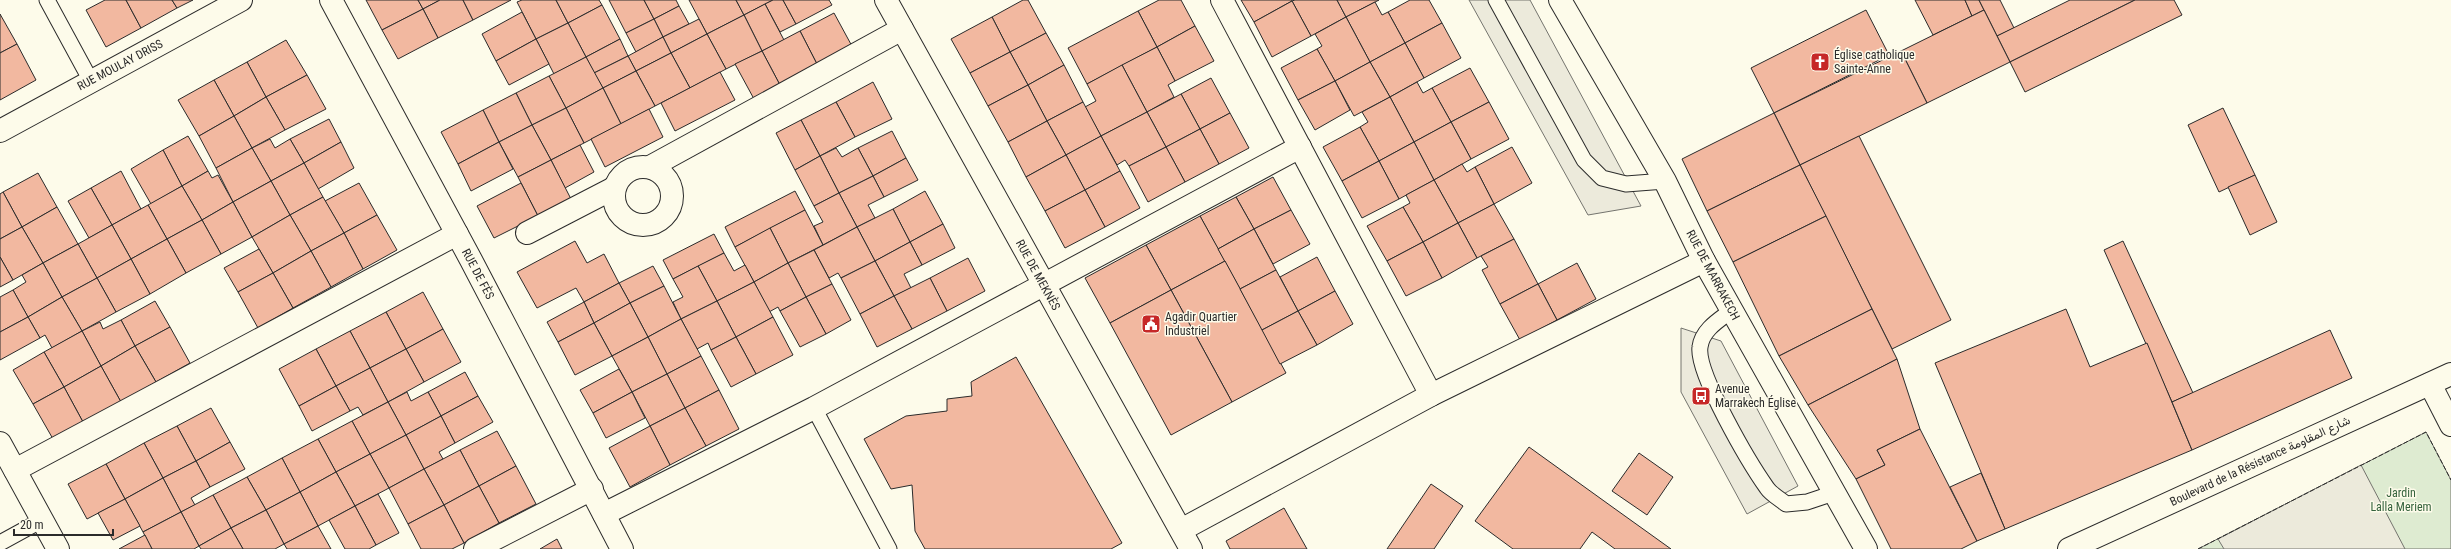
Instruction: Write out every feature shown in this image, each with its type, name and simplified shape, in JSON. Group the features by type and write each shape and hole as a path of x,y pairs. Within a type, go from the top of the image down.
{"street":[{"name":"RUE MOULAY DRISS","path":"0,131 241,0"},
{"name":"RUE DE FÈS","path":"331,0 457,234 592,489 622,549"},
{"name":"RUE DE MEKNÈS","path":"886,0 1191,549"},
{"path":"1222,0 1431,395"},
{"name":"RUE DE MARRAKECH","path":"1560,0 1665,181 1704,261 1866,549"},
{"path":"650,167 664,177 672,192 671,203 666,214 657,221 646,224 635,224 625,218 617,210 614,199 614,188 619,178 628,170 639,167 650,167 902,29"},
{"path":"604,514 814,408 1044,286 1300,147"},
{"path":"527,233 614,188"},
{"path":"15,470 457,234"},
{"path":"1181,530 1431,395 1704,261"},
{"name":"Boulevard de la Résistance شارع المقاومة","path":"2069,549 2451,374"},
{"path":"2430,384 2451,425"},
{"path":"0,443 58,549"},
{"path":"475,549 592,489"}],"lane":[{"path":"47,0 91,81"},
{"path":"1496,0 1584,160 1602,178 1626,184 1665,181"},
{"path":"1732,311 1709,328 1700,346 1702,366 1711,391 1768,490 1786,504 1807,502 1834,493"},
{"path":"814,408 889,549"},
{"path":"0,543 42,520"}],"green space":[{"name":"Jardin Lalla Meriem","path":"2426,432 2451,480 2451,549 2198,549"}],"shaded area":[{"path":"1469,0 1530,0 1641,206 1588,215"},
{"path":"1681,328 1721,341 1798,486 1747,514 1681,392"},
{"path":"2361,465 2405,549 2224,549 2218,539"}],"building":[{"path":"105,0 126,0 141,28 106,47 86,10"},
{"path":"126,0 172,0 177,8 141,28"},
{"path":"172,0 193,0 177,8"},
{"path":"366,0 418,0 423,9 382,30"},
{"path":"418,0 440,0 423,9"},
{"path":"440,0 463,0 473,20 438,38 423,9"},
{"path":"463,0 511,0 473,20"},
{"path":"522,0 556,0 568,23 536,39 517,2"},
{"path":"556,0 599,0 602,5 568,23"},
{"path":"609,0 644,0 654,19 626,33"},
{"path":"644,0 676,0 679,6 654,19"},
{"path":"689,0 736,0 744,15 707,34"},
{"path":"736,0 773,0 744,15"},
{"path":"773,0 783,0 796,24 780,32 765,4"},
{"path":"783,0 829,0 832,5 796,24"},
{"path":"1023,0 1028,0 1046,33 1010,52 992,17"},
{"path":"1159,0 1181,0 1195,26 1157,47 1138,11"},
{"path":"1241,0 1292,0 1292,1 1254,22"},
{"path":"1337,0 1346,17 1311,36 1292,1"},
{"path":"1337,0 1379,0 1346,17"},
{"path":"1410,0 1429,0 1442,23 1405,43 1388,12"},
{"path":"1915,0 1965,0 1972,16 1933,35"},
{"path":"1965,0 1979,0 1984,10 1972,16"},
{"path":"1979,0 2000,0 2014,28 1997,36"},
{"path":"2070,0 2135,0 2010,62 1997,36"},
{"path":"2135,0 2174,0 2182,15 2025,92 2010,62"},
{"path":"1292,1 1311,36 1272,57 1254,22"},
{"path":"1375,2 1382,15 1388,12 1405,43 1370,62 1346,17"},
{"path":"765,4 784,40 762,51 744,15"},
{"path":"602,5 620,39 586,57 568,23"},
{"path":"679,6 689,24 663,37 654,19"},
{"path":"423,9 438,38 398,59 382,30"},
{"name":"Église catholique Sainte-Anne","path":"1866,10 1889,55 1774,113 1751,68"},
{"path":"1984,10 2010,62 1927,103 1901,51"},
{"path":"1138,11 1157,47 1087,84 1068,48"},
{"path":"522,12 536,39 496,61 482,34"},
{"path":"834,13 853,48 818,66 800,31"},
{"path":"0,14 17,44 0,53"},
{"path":"744,15 762,51 726,69 707,34"},
{"path":"992,17 1010,52 970,73 951,39"},
{"path":"1346,17 1370,62 1335,81 1317,49 1322,46 1315,34"},
{"path":"654,19 663,37 636,52 626,33"},
{"path":"699,19 707,34 671,53 663,37"},
{"path":"568,23 586,57 554,74 536,39"},
{"path":"1442,23 1461,58 1424,78 1405,43"},
{"path":"1195,26 1214,61 1175,81 1157,47"},
{"path":"800,31 818,66 780,85 762,51"},
{"path":"1046,33 1064,65 1028,85 1010,52"},
{"path":"707,34 726,69 690,88 671,53"},
{"path":"663,37 671,53 636,71 628,56"},
{"path":"536,39 549,64 509,85 496,61"},
{"path":"620,39 628,56 594,73 586,57"},
{"path":"286,40 307,75 266,97 247,62"},
{"path":"1405,43 1424,78 1390,97 1370,62"},
{"path":"17,44 36,80 0,100 0,53"},
{"path":"1157,47 1175,81 1168,85 1174,97 1147,112 1122,65"},
{"path":"1317,49 1335,81 1298,100 1281,68"},
{"path":"762,51 780,85 754,99 735,64"},
{"path":"1901,51 1927,103 1800,165 1774,113"},
{"path":"1010,52 1028,85 988,106 970,73"},
{"path":"671,53 690,88 655,106 636,71"},
{"path":"628,56 636,71 603,88 594,73"},
{"path":"586,57 603,88 566,108 549,76"},
{"path":"247,62 266,97 234,116 214,80"},
{"path":"1370,62 1390,97 1354,116 1335,81"},
{"path":"1064,65 1083,102 1047,121 1028,85"},
{"path":"1122,65 1147,112 1101,136 1085,107 1096,101 1087,84"},
{"path":"1470,68 1489,102 1451,122 1432,88"},
{"path":"636,71 655,106 621,124 603,88"},
{"path":"720,72 735,100 675,131 661,103"},
{"path":"307,75 326,109 285,130 266,97"},
{"path":"549,76 566,108 532,125 516,93"},
{"path":"1211,78 1230,113 1200,129 1181,94"},
{"path":"214,80 234,116 199,136 178,100"},
{"path":"1335,81 1350,110 1315,130 1298,100"},
{"path":"873,82 892,119 855,137 836,102"},
{"path":"1417,82 1423,93 1432,88 1451,122 1414,142 1390,97"},
{"path":"1028,85 1047,121 1008,142 988,106"},
{"path":"603,88 621,124 584,143 566,108"},
{"path":"516,93 532,125 499,142 483,110"},
{"path":"1181,94 1200,129 1166,147 1147,112"},
{"path":"266,97 285,130 252,148 234,116"},
{"path":"1390,97 1414,142 1379,161 1360,127 1368,122 1362,112"},
{"path":"836,102 855,137 820,156 801,120"},
{"path":"1083,102 1101,136 1066,155 1047,121"},
{"path":"1489,102 1509,139 1471,159 1451,122"},
{"path":"566,108 584,143 551,160 532,125"},
{"path":"2223,108 2255,175 2219,192 2188,125"},
{"path":"649,109 663,137 605,167 591,139"},
{"path":"483,110 499,142 458,164 441,132"},
{"path":"1147,112 1166,147 1129,166 1125,160 1117,165 1101,136"},
{"path":"1230,113 1249,148 1219,164 1200,129"},
{"path":"1774,113 1800,165 1707,211 1682,159"},
{"path":"234,116 252,148 216,168 199,136"},
{"path":"329,119 341,142 304,163 290,139"},
{"path":"801,120 820,156 795,170 776,133"},
{"path":"1047,121 1066,155 1026,177 1008,142"},
{"path":"1451,122 1471,159 1434,180 1414,142"},
{"path":"532,125 551,160 518,177 499,142"},
{"path":"1360,127 1379,161 1342,181 1323,147"},
{"path":"1200,129 1219,164 1185,182 1166,147"},
{"path":"892,131 906,158 873,176 858,148"},
{"path":"188,136 208,171 182,186 163,150"},
{"path":"1101,136 1120,171 1085,190 1066,155"},
{"path":"1859,136 1951,320 1892,349 1800,165"},
{"path":"270,139 275,148 290,139 304,163 271,181 252,148"},
{"path":"341,142 354,168 318,189 304,163"},
{"path":"499,142 513,169 471,191 458,164"},
{"path":"1414,142 1434,180 1399,199 1379,161"},
{"path":"580,145 594,172 565,188 551,160"},
{"path":"1166,147 1185,182 1148,202 1129,166"},
{"path":"1512,147 1532,183 1494,204 1475,167"},
{"path":"252,148 271,181 233,202 216,168"},
{"path":"836,148 842,157 858,148 873,176 839,193 820,156"},
{"path":"163,150 182,186 151,204 131,169"},
{"path":"1066,155 1085,190 1045,211 1026,177"},
{"path":"820,156 839,193 814,206 795,170"},
{"path":"906,158 918,180 884,197 873,176"},
{"path":"551,160 571,199 538,216 518,177"},
{"path":"1379,161 1399,199 1362,218 1342,181"},
{"path":"304,163 323,197 290,215 271,181"},
{"path":"1462,164 1467,172 1475,167 1494,204 1458,223 1434,180"},
{"path":"1800,165 1826,216 1733,262 1707,211"},
{"path":"121,171 141,209 112,225 91,188"},
{"path":"208,171 212,178 218,175 233,202 202,220 182,186"},
{"path":"1120,171 1140,208 1105,227 1085,190"},
{"path":"38,173 57,207 22,227 3,192"},
{"path":"2255,175 2277,222 2250,235 2228,187"},
{"path":"873,176 884,197 868,205 875,218 857,227 839,193"},
{"path":"1273,177 1291,210 1254,229 1236,197"},
{"path":"1434,180 1458,223 1423,242 1403,207 1410,203 1406,195"},
{"path":"271,181 290,215 252,237 233,202"},
{"path":"359,183 377,215 344,233 325,201"},
{"path":"521,183 538,216 494,238 477,206"},
{"path":"182,186 202,220 167,239 148,205"},
{"path":"91,188 112,225 89,238 68,201"},
{"path":"1085,190 1105,227 1065,248 1045,211"},
{"path":"795,191 805,210 735,247 725,227"},
{"path":"925,191 943,224 910,242 893,209"},
{"path":"3,192 22,227 0,239 0,194"},
{"path":"839,193 857,227 823,245 814,226 823,222 814,206"},
{"path":"323,197 344,233 311,251 290,215"},
{"path":"1236,197 1254,229 1218,249 1200,216"},
{"path":"233,202 252,237 221,254 202,220"},
{"path":"1494,204 1514,239 1477,258 1458,223"},
{"path":"148,205 167,239 131,259 112,225"},
{"path":"57,207 78,244 43,263 22,227"},
{"path":"1403,207 1423,242 1387,261 1367,226"},
{"path":"893,209 910,242 875,261 857,227"},
{"path":"805,210 823,245 788,263 770,228"},
{"path":"1291,210 1310,244 1273,264 1254,229"},
{"path":"290,215 311,251 273,273 252,237"},
{"path":"377,215 397,250 363,269 344,233"},
{"path":"1200,216 1225,261 1171,290 1146,245"},
{"path":"1826,216 1872,309 1779,356 1733,262"},
{"path":"202,220 221,254 186,273 167,239"},
{"path":"1458,223 1477,258 1442,278 1423,242"},
{"path":"943,224 955,248 922,265 910,242"},
{"path":"112,225 131,259 97,278 78,244"},
{"path":"22,227 43,263 13,280 0,257 0,239"},
{"path":"857,227 875,261 841,278 838,273 829,278 814,250"},
{"path":"770,228 788,263 754,282 735,247"},
{"path":"1254,229 1276,270 1240,289 1218,249"},
{"path":"344,233 363,269 331,287 311,251"},
{"path":"714,234 724,253 673,279 663,260"},
{"path":"167,239 186,273 150,294 131,259"},
{"path":"1514,239 1538,284 1500,304 1482,270 1488,267 1481,256"},
{"path":"575,241 587,263 604,254 619,283 584,302 576,288 537,308 517,272"},
{"path":"2123,241 2193,393 2172,402 2104,250"},
{"path":"910,242 922,265 904,274 911,288 894,296 875,261"},
{"path":"1423,242 1442,278 1406,296 1387,261"},
{"path":"78,244 97,278 62,297 43,263"},
{"path":"1146,245 1171,290 1110,323 1085,278"},
{"path":"259,249 273,273 238,292 224,268"},
{"path":"814,250 832,284 806,297 788,263"},
{"path":"311,251 331,287 293,308 273,273"},
{"path":"724,253 734,271 745,265 754,282 717,301 698,266"},
{"path":"0,257 13,280 0,287"},
{"path":"1317,257 1335,291 1298,311 1280,277"},
{"path":"968,258 985,291 947,311 930,278"},
{"path":"131,259 150,294 116,312 97,278"},
{"path":"875,261 894,296 860,314 841,278"},
{"path":"1225,261 1286,373 1232,402 1171,290"},
{"path":"43,263 62,297 28,317 13,290 26,282 22,275"},
{"path":"788,263 806,297 780,311 778,307 769,312 754,282"},
{"path":"1577,263 1596,299 1557,320 1538,284"},
{"path":"653,266 664,286 630,303 619,283"},
{"path":"698,266 717,301 681,319 673,302 683,297 673,279"},
{"path":"1276,270 1298,311 1262,330 1240,289"},
{"path":"273,273 293,308 258,328 238,292"},
{"path":"97,278 116,312 82,331 62,297"},
{"path":"930,278 947,311 912,329 894,296"},
{"path":"754,282 773,317 736,337 717,301"},
{"path":"619,283 630,303 594,323 584,302"},
{"path":"832,284 851,320 826,334 806,297"},
{"path":"1538,284 1557,320 1520,340 1500,304"},
{"path":"664,286 681,319 648,337 630,303"},
{"path":"13,290 28,317 0,332 0,297"},
{"path":"1171,290 1232,402 1171,435 1110,323"},
{"path":"1335,291 1353,324 1317,345 1298,311"},
{"path":"423,292 443,329 406,349 386,312"},
{"path":"894,296 912,329 877,347 860,314"},
{"path":"62,297 82,331 52,348 45,335 40,338 28,317"},
{"path":"806,297 826,334 800,347 780,311"},
{"path":"155,301 170,327 135,346 121,320"},
{"path":"717,301 736,337 711,350 708,343 697,349 681,319"},
{"path":"584,302 594,323 558,342 547,322"},
{"path":"630,303 648,337 612,356 594,323"},
{"path":"1872,309 1897,359 1808,405 1779,356"},
{"path":"2066,309 2090,367 2147,343 2192,450 2005,529 1935,363"},
{"path":"1298,311 1317,345 1280,364 1262,330"},
{"path":"386,312 406,349 370,368 350,331"},
{"path":"28,317 40,338 0,360 0,332"},
{"path":"773,317 793,355 756,374 736,337"},
{"path":"681,319 701,356 667,374 648,337"},
{"path":"121,320 135,346 101,366 82,331 100,322 103,329"},
{"path":"594,323 612,356 575,375 558,342"},
{"path":"170,327 190,363 156,382 135,346"},
{"path":"443,329 461,362 424,382 406,349"},
{"path":"2330,330 2352,378 2192,450 2172,402"},
{"path":"82,331 101,366 64,387 44,352"},
{"path":"350,331 370,368 336,386 316,349"},
{"path":"648,337 667,374 632,392 612,356"},
{"path":"736,337 756,374 731,387 711,350"},
{"path":"135,346 156,382 121,402 101,366"},
{"path":"316,349 336,386 299,406 279,369"},
{"path":"406,349 424,382 388,402 370,368"},
{"path":"44,352 64,387 33,404 13,370"},
{"path":"701,356 719,390 685,408 667,374"},
{"path":"1016,357 1122,543 1111,549 925,549 915,531 912,485 891,489 864,439 906,416 947,411 947,399 972,396 971,382"},
{"path":"1897,359 1920,429 1877,450 1885,465 1856,479 1808,405"},
{"path":"101,366 121,402 83,422 64,387"},
{"path":"370,368 388,402 363,415 358,407 350,411 336,386"},
{"path":"619,369 632,392 593,413 580,390"},
{"path":"465,372 478,396 441,416 428,392"},
{"path":"667,374 685,408 650,426 632,392"},
{"path":"336,386 350,411 312,431 299,406"},
{"path":"64,387 83,422 53,439 33,404"},
{"path":"719,390 739,429 706,446 685,408"},
{"path":"407,392 411,401 428,392 441,416 406,435 388,402"},
{"path":"632,392 645,418 606,438 593,413"},
{"path":"478,396 493,422 455,443 441,416"},
{"path":"388,402 406,435 370,454 352,421"},
{"path":"211,408 230,442 196,461 177,426"},
{"path":"685,408 706,446 670,465 650,426"},
{"path":"441,416 455,443 439,452 443,459 424,469 406,435"},
{"path":"352,421 370,454 336,472 318,439"},
{"path":"177,426 196,461 163,478 144,443"},
{"path":"650,426 670,465 630,487 609,448"},
{"path":"1920,429 1977,541 1961,549 1891,549 1856,479 1885,465 1877,450"},
{"path":"497,431 516,466 479,486 460,450"},
{"path":"406,435 424,469 389,488 370,454"},
{"path":"318,439 336,472 300,492 282,458"},
{"path":"230,442 245,469 210,487 196,461"},
{"path":"144,443 163,478 125,499 106,464"},
{"path":"1529,447 1671,549 1615,549 1592,532 1580,549 1513,549 1475,521"},
{"path":"460,450 479,486 444,505 424,469"},
{"path":"1639,453 1673,477 1647,515 1612,491"},
{"path":"370,454 389,488 355,506 336,472"},
{"path":"282,458 300,492 266,510 247,477"},
{"path":"196,461 210,487 191,498 195,505 181,512 163,478"},
{"path":"106,464 125,499 87,519 68,484"},
{"path":"516,466 536,504 499,523 479,486"},
{"path":"424,469 444,505 408,524 389,488"},
{"path":"336,472 355,506 318,526 300,492"},
{"path":"1981,473 2005,529 1977,541 1950,487"},
{"path":"247,477 266,510 231,528 213,495"},
{"path":"163,478 181,512 143,532 125,499"},
{"path":"1431,484 1463,506 1434,549 1387,549"},
{"path":"479,486 499,523 464,543 444,505"},
{"path":"300,492 318,526 284,544 266,510"},
{"path":"378,494 399,533 376,545 355,506"},
{"path":"213,495 231,528 199,546 181,512"},
{"path":"125,499 140,526 113,540 98,513"},
{"path":"444,505 464,543 452,549 421,549 408,524"},
{"path":"355,506 376,545 369,549 345,549 329,520"},
{"path":"1284,508 1307,549 1230,549 1226,541"},
{"path":"266,510 284,544 275,549 243,549 231,528"},
{"path":"181,512 199,546 194,549 152,549 143,532"},
{"path":"318,526 331,549 287,549 284,544"},
{"path":"231,528 243,549 201,549 199,546"},
{"path":"145,535 152,549 119,549"},
{"path":"557,539 562,549 540,549"}],"fence":[{"path":"2198,549 2426,432 2451,480"}],"place":[{"name":"Église catholique Sainte-Anne","path":"1820,62"},
{"name":"Agadir Quartier Industriel","path":"1151,324"},
{"name":"Avenue Marrakech Église","path":"1701,396"}]}
